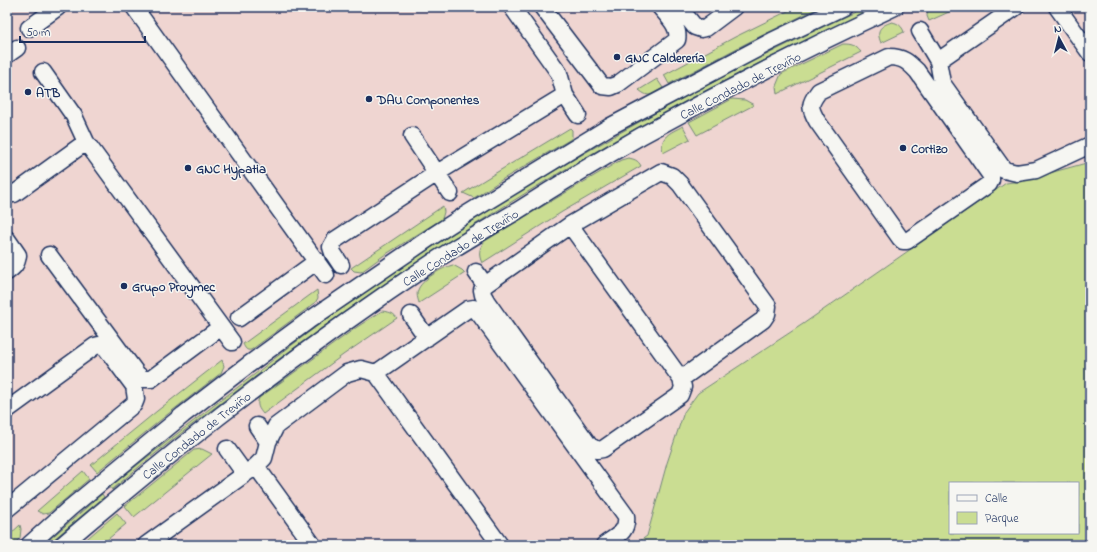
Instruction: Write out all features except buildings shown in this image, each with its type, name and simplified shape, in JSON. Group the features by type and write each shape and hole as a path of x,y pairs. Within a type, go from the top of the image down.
{"street":[{"path":"28,28 58,7"},
{"path":"134,7 326,275"},
{"path":"512,7 559,73 565,95 578,115"},
{"path":"542,7 602,86 611,87 620,87 677,40 678,35 676,28 660,7"},
{"path":"679,7 695,27 701,29 706,28 734,7"},
{"name":"Calle Condado de Treviño","path":"29,545 70,508 177,420 248,365 308,321 431,237 609,127 772,41 842,7"},
{"name":"Calle Condado de Treviño","path":"62,545 219,416 322,338 436,261 533,200 639,137 764,71 895,7"},
{"path":"938,61 1016,7"},
{"path":"1057,7 1090,52"},
{"path":"920,30 938,61 942,83 1004,170 1016,173 1036,170 1090,145"},
{"path":"876,57 899,57 917,71 991,176 989,184 908,241 903,241 900,238 817,121 812,111 812,100 819,91 876,57"},
{"path":"43,72 74,116 86,142 232,342"},
{"path":"340,265 332,253 331,247 335,240 437,173 565,95"},
{"path":"412,136 450,193"},
{"path":"7,193 14,194 86,142"},
{"path":"570,224 680,379 683,387 680,395 602,449 597,450 589,445 487,302 483,295 480,279 658,168 672,176 680,184 768,306 767,314 763,320 680,379"},
{"path":"7,239 18,255 18,261 14,267 7,272"},
{"path":"49,255 137,374 143,379 151,379 221,327"},
{"path":"239,318 317,261"},
{"path":"376,373 468,309 474,308 626,516 627,524 624,530 604,545"},
{"path":"411,315 427,338"},
{"path":"7,410 95,346 99,345 105,347 134,386 136,399 134,404 15,508"},
{"path":"146,545 251,470 264,458 268,442 276,426 347,373 361,370 376,373 500,545"},
{"path":"257,426 268,442"},
{"path":"227,449 251,470 313,545"}],"shaded area":[{"path":"7,7 1090,7 1090,162 1020,181 1006,183 803,324 698,393 684,412 667,463 647,536 634,545 7,545"}],"green space":[{"path":"796,7 820,7 669,84 664,75 735,37"},
{"path":"865,7 875,7 795,45 664,113 557,174 453,239 300,343 180,434 112,490 110,487 184,428 316,327 388,276 453,233 587,152 655,113 724,76"},
{"path":"928,7 960,7 929,21 927,16"},
{"path":"892,22 900,25 904,32 881,43 879,32 881,27"},
{"path":"843,44 853,45 861,52 777,94 776,86 781,74"},
{"path":"657,79 663,88 651,95 643,93 639,90"},
{"path":"732,99 745,100 754,105 697,135 689,122"},
{"path":"683,126 690,139 663,153 662,147 664,139 670,133"},
{"path":"570,128 572,130 571,139 474,198 463,193 489,177"},
{"path":"628,158 636,160 641,166 562,212 482,263 480,251 481,246 485,241 621,160"},
{"path":"1090,162 1090,545 634,545 647,536 667,463 684,412 698,393 803,324 1006,183 1020,181"},
{"path":"443,206 444,212 442,219 383,256 361,272 354,271 351,268"},
{"path":"453,265 465,273 419,303 417,292 423,282 438,271"},
{"path":"317,290 318,298 315,303 251,350 247,350 245,348 243,344"},
{"path":"382,311 392,313 397,318 343,355 263,414 258,405 259,398 357,327"},
{"path":"222,360 224,366 221,373 97,472 91,465 157,411"},
{"path":"202,449 212,454 134,517 125,506 194,450"},
{"path":"83,471 89,479 49,513 43,514 37,511"},
{"path":"102,494 104,497 47,545 43,545"},
{"path":"117,513 126,524 101,545 80,545 82,543"},
{"path":"20,525 20,538 13,545 7,545 7,537"}],"place":[{"name":"GNC Calderería","path":"617,57"},
{"name":"ATB","path":"28,92"},
{"name":"DAU Componentes","path":"369,99"},
{"name":"Cortizo","path":"903,148"},
{"name":"GNC Hypatia","path":"188,168"},
{"name":"Grupo Proymec","path":"124,286"}]}
